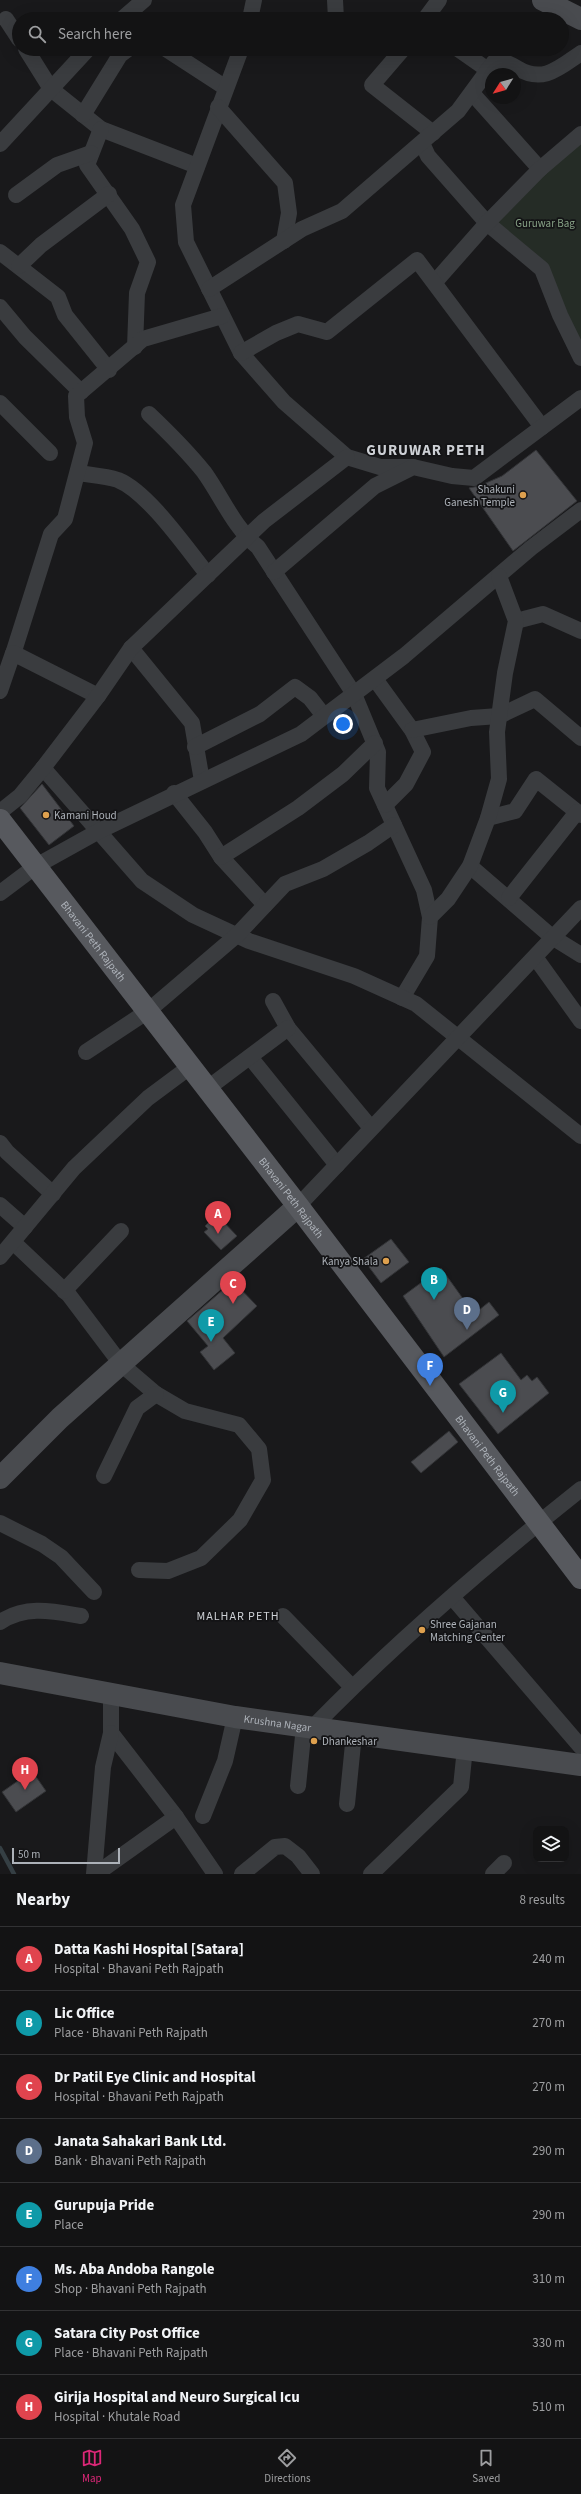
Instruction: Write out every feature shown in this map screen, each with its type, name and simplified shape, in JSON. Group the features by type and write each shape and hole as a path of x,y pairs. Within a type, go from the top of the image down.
{"main road":[{"path":"543,0 567,12"},
{"path":"569,13 581,19"},
{"name":"Bhavani Peth Rajpath","path":"0,820 208,1088 581,1578"},
{"path":"0,1478 60,1418 298,1206"},
{"name":"Krushna Nagar","path":"0,1673 235,1716 581,1765"}],"street":[{"path":"130,12 144,0"},
{"path":"251,12 254,0"},
{"path":"335,0 336,12"},
{"path":"430,12 439,0"},
{"path":"2,18 12,30"},
{"path":"521,71 525,73 546,75 581,53"},
{"path":"30,56 51,90 101,129 197,166"},
{"path":"0,144 82,56"},
{"path":"83,115 119,56"},
{"path":"177,56 226,88"},
{"path":"238,56 218,107 183,205 186,242 241,353 284,402 347,457 380,467 413,467 452,476 474,478 581,398"},
{"path":"397,56 372,85 428,138 428,156 487,223 542,269 560,315 581,358"},
{"path":"468,56 485,68"},
{"path":"490,68 494,62 503,60 517,68"},
{"path":"209,289 302,229 342,211 458,111 485,74"},
{"path":"472,93 540,169"},
{"path":"218,107 286,183 290,213 284,241"},
{"path":"101,129 87,164 132,229 148,262 137,293 135,347"},
{"path":"435,282 487,223 540,169 581,134"},
{"path":"16,195 57,165 91,153"},
{"path":"19,266 41,245 109,194"},
{"path":"1,253 58,297 65,315 109,370"},
{"path":"241,353 276,333 298,324 327,332 418,260 542,427"},
{"path":"0,307 25,337 81,392"},
{"path":"0,691 51,534 65,519 78,473 85,443 77,416 76,396 109,370 143,339 222,316"},
{"path":"0,403 50,453"},
{"path":"149,414 169,432 204,472 247,538 258,547 354,694 378,752 378,788 424,890 430,917 427,956 402,998"},
{"path":"0,812 20,796 43,768 98,696 131,648 264,520 347,457"},
{"path":"274,572 375,486 413,467"},
{"path":"78,473 118,480 133,488 151,506 208,575"},
{"path":"0,893 36,866 99,831 174,793 301,734 375,679 498,576 581,510"},
{"path":"430,917 448,899 470,866 488,818 499,779 497,732 516,621 498,576"},
{"path":"516,621 543,614 581,631"},
{"path":"131,648 192,723 202,781"},
{"path":"13,654 98,696"},
{"path":"375,679 412,730 424,752 406,784 385,805"},
{"path":"195,747 260,714 295,687 310,698 324,716"},
{"path":"412,730 471,718 499,716 535,699 581,738"},
{"path":"221,857 298,808 344,774 374,742"},
{"path":"43,768 142,881 193,915 237,935 354,976 416,1004 581,1136"},
{"path":"488,818 515,811 536,780 579,814 509,898"},
{"path":"174,793 205,832 221,857 265,905"},
{"path":"86,1052 148,1011 237,935 285,884 323,869 368,843 394,825"},
{"path":"470,866 509,898 552,937 581,955"},
{"path":"298,1206 581,908"},
{"path":"535,957 581,1021"},
{"path":"273,1001 288,1028 371,1128"},
{"path":"208,1088 288,1028"},
{"path":"250,1057 337,1165"},
{"path":"0,1257 74,1168 148,1098 190,1066"},
{"path":"0,1143 53,1194"},
{"path":"0,1204 25,1227"},
{"path":"64,1290 121,1231"},
{"path":"13,1242 64,1290 121,1364 156,1394 185,1411 240,1425 258,1449 263,1480 240,1520 201,1558 168,1571 139,1570"},
{"path":"104,1476 137,1408 156,1394"},
{"path":"298,1786 309,1726 452,1597 539,1522 581,1489"},
{"path":"0,1523 42,1544 61,1557 94,1592"},
{"path":"452,1597 581,1747"},
{"path":"0,1622 12,1614 41,1609 81,1616"},
{"path":"283,1616 352,1687"},
{"path":"95,1874 103,1767 111,1733 111,1693"},
{"path":"203,1816 225,1761 235,1716"},
{"path":"111,1733 176,1817 215,1874"},
{"path":"347,1804 354,1734"},
{"path":"371,1874 461,1787 465,1748"},
{"path":"95,1874 176,1817"},
{"path":"242,1874 275,1847 285,1846 298,1856 312,1874"},
{"path":"492,1874 504,1863"}],"green space":[{"name":"Guruwar Bag","path":"581,139 581,358 542,269 491,226"}],"building":[{"name":"Shakuni Ganesh Temple","path":"536,450 577,501 513,551 469,488 479,486 502,476"},
{"name":"Kamani Houd","path":"42,784 74,826 49,845 20,808"},
{"path":"214,1217 217,1221 220,1218 237,1236 221,1250 204,1232 208,1229 205,1226"},
{"name":"Kanya Shala","path":"391,1239 409,1262 381,1283 363,1259"},
{"path":"441,1268 474,1314 489,1302 499,1315 444,1357 403,1296"},
{"path":"233,1281 257,1306 223,1338 235,1353 214,1370 200,1352 208,1346 187,1321"},
{"path":"501,1353 521,1380 527,1375 532,1381 537,1377 549,1393 498,1434 459,1384"},
{"path":"449,1431 458,1442 421,1473 411,1462"},
{"path":"32,1771 46,1791 16,1812 2,1792"}],"waterway":[{"path":"0,1848 14,1874"}],"place":[{"name":"Shakuni Ganesh Temple","path":"523,495"},
{"name":"Kamani Houd","path":"46,815"},
{"name":"Datta Kashi Hospital [Satara]","path":"218,1234"},
{"name":"Kanya Shala","path":"386,1261"},
{"name":"Lic Office","path":"434,1300"},
{"name":"Dr Patil Eye Clinic and Hospital","path":"233,1304"},
{"name":"Janata Sahakari Bank Ltd.","path":"467,1330"},
{"name":"Gurupuja Pride","path":"211,1342"},
{"name":"Ms. Aba Andoba Rangole","path":"430,1386"},
{"name":"Satara City Post Office","path":"503,1413"},
{"name":"Shree Gajanan Matching Center","path":"422,1630"},
{"name":"Dhankeshar","path":"314,1741"},
{"name":"Girija Hospital and Neuro Surgical Icu","path":"25,1790"}],"district":[{"name":"GURUWAR PETH","path":"426,450"},
{"name":"MALHAR PETH","path":"238,1616"}]}
